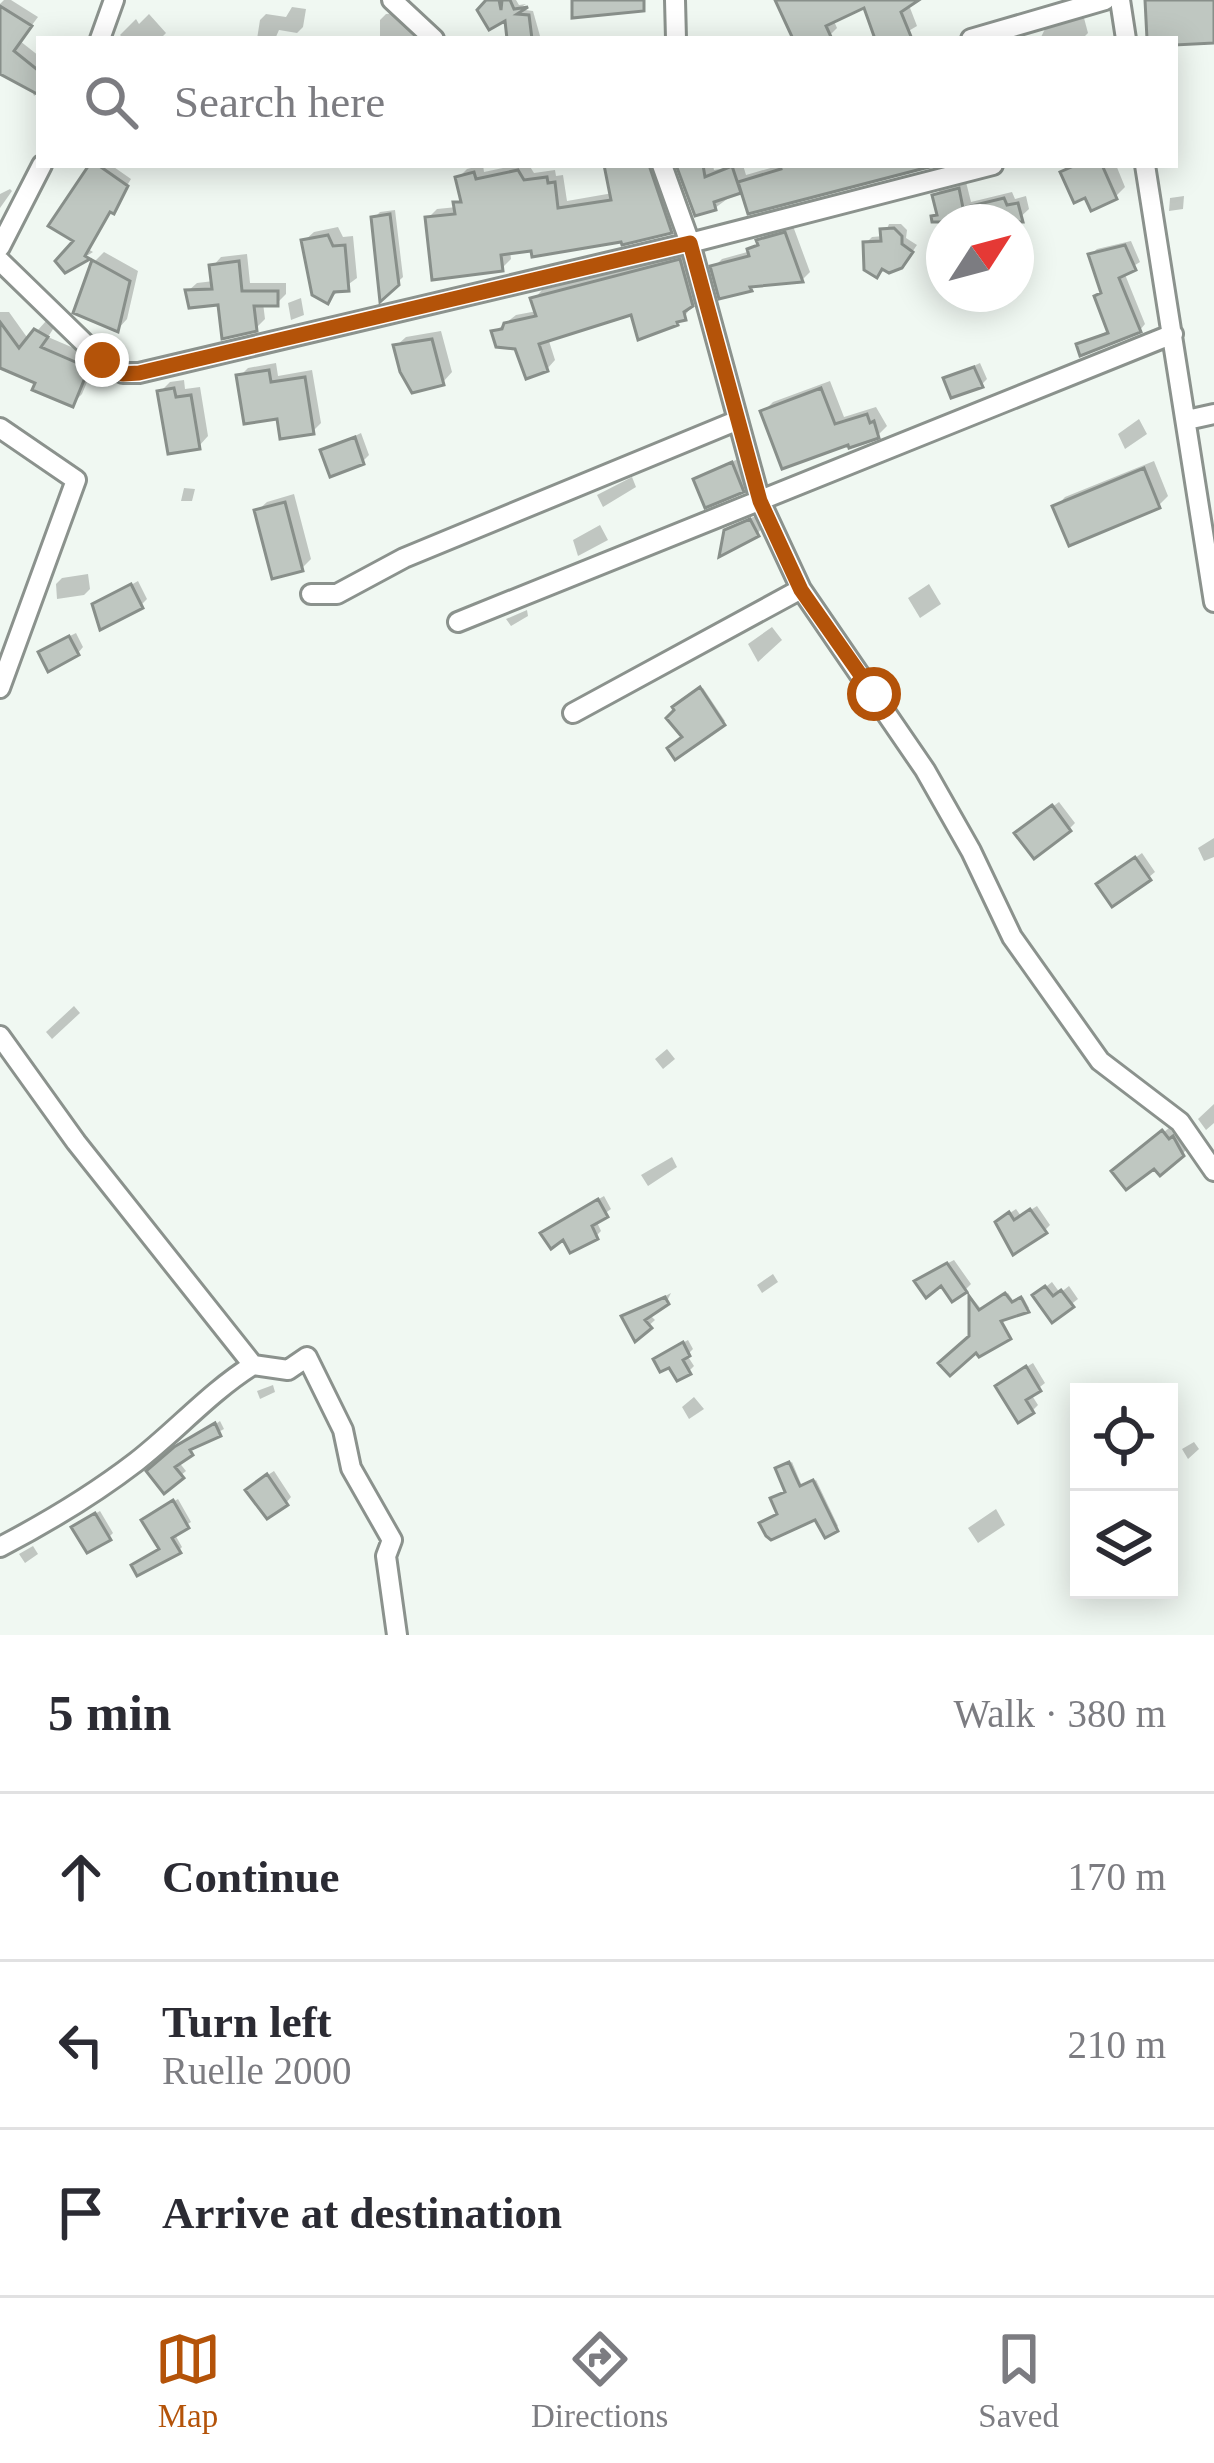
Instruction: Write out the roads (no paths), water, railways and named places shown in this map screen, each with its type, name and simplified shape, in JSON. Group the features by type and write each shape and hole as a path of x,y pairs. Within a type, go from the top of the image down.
{"street":[{"path":"101,36 114,0"},
{"path":"392,0 431,36"},
{"path":"675,0 676,36"},
{"path":"981,36 1105,0"},
{"path":"1120,0 1126,36"},
{"path":"0,247 40,168"},
{"path":"663,168 690,243 760,501 801,590 925,770 1012,937 1100,1060 1180,1122 1214,1171"},
{"path":"0,261 102,360 123,374 139,373 690,243 981,168"},
{"path":"1145,168 1214,602"},
{"path":"458,622 1173,334"},
{"path":"1187,420 1214,414"},
{"path":"311,594 337,594 404,558 736,421"},
{"path":"0,428 76,480 0,688"},
{"path":"573,713 801,590"},
{"path":"0,1036 76,1142 253,1365"},
{"path":"0,1547 58,1517 139,1460 219,1386 253,1365 288,1370 307,1358 343,1430 351,1468 392,1540 386,1556 397,1635"}]}
